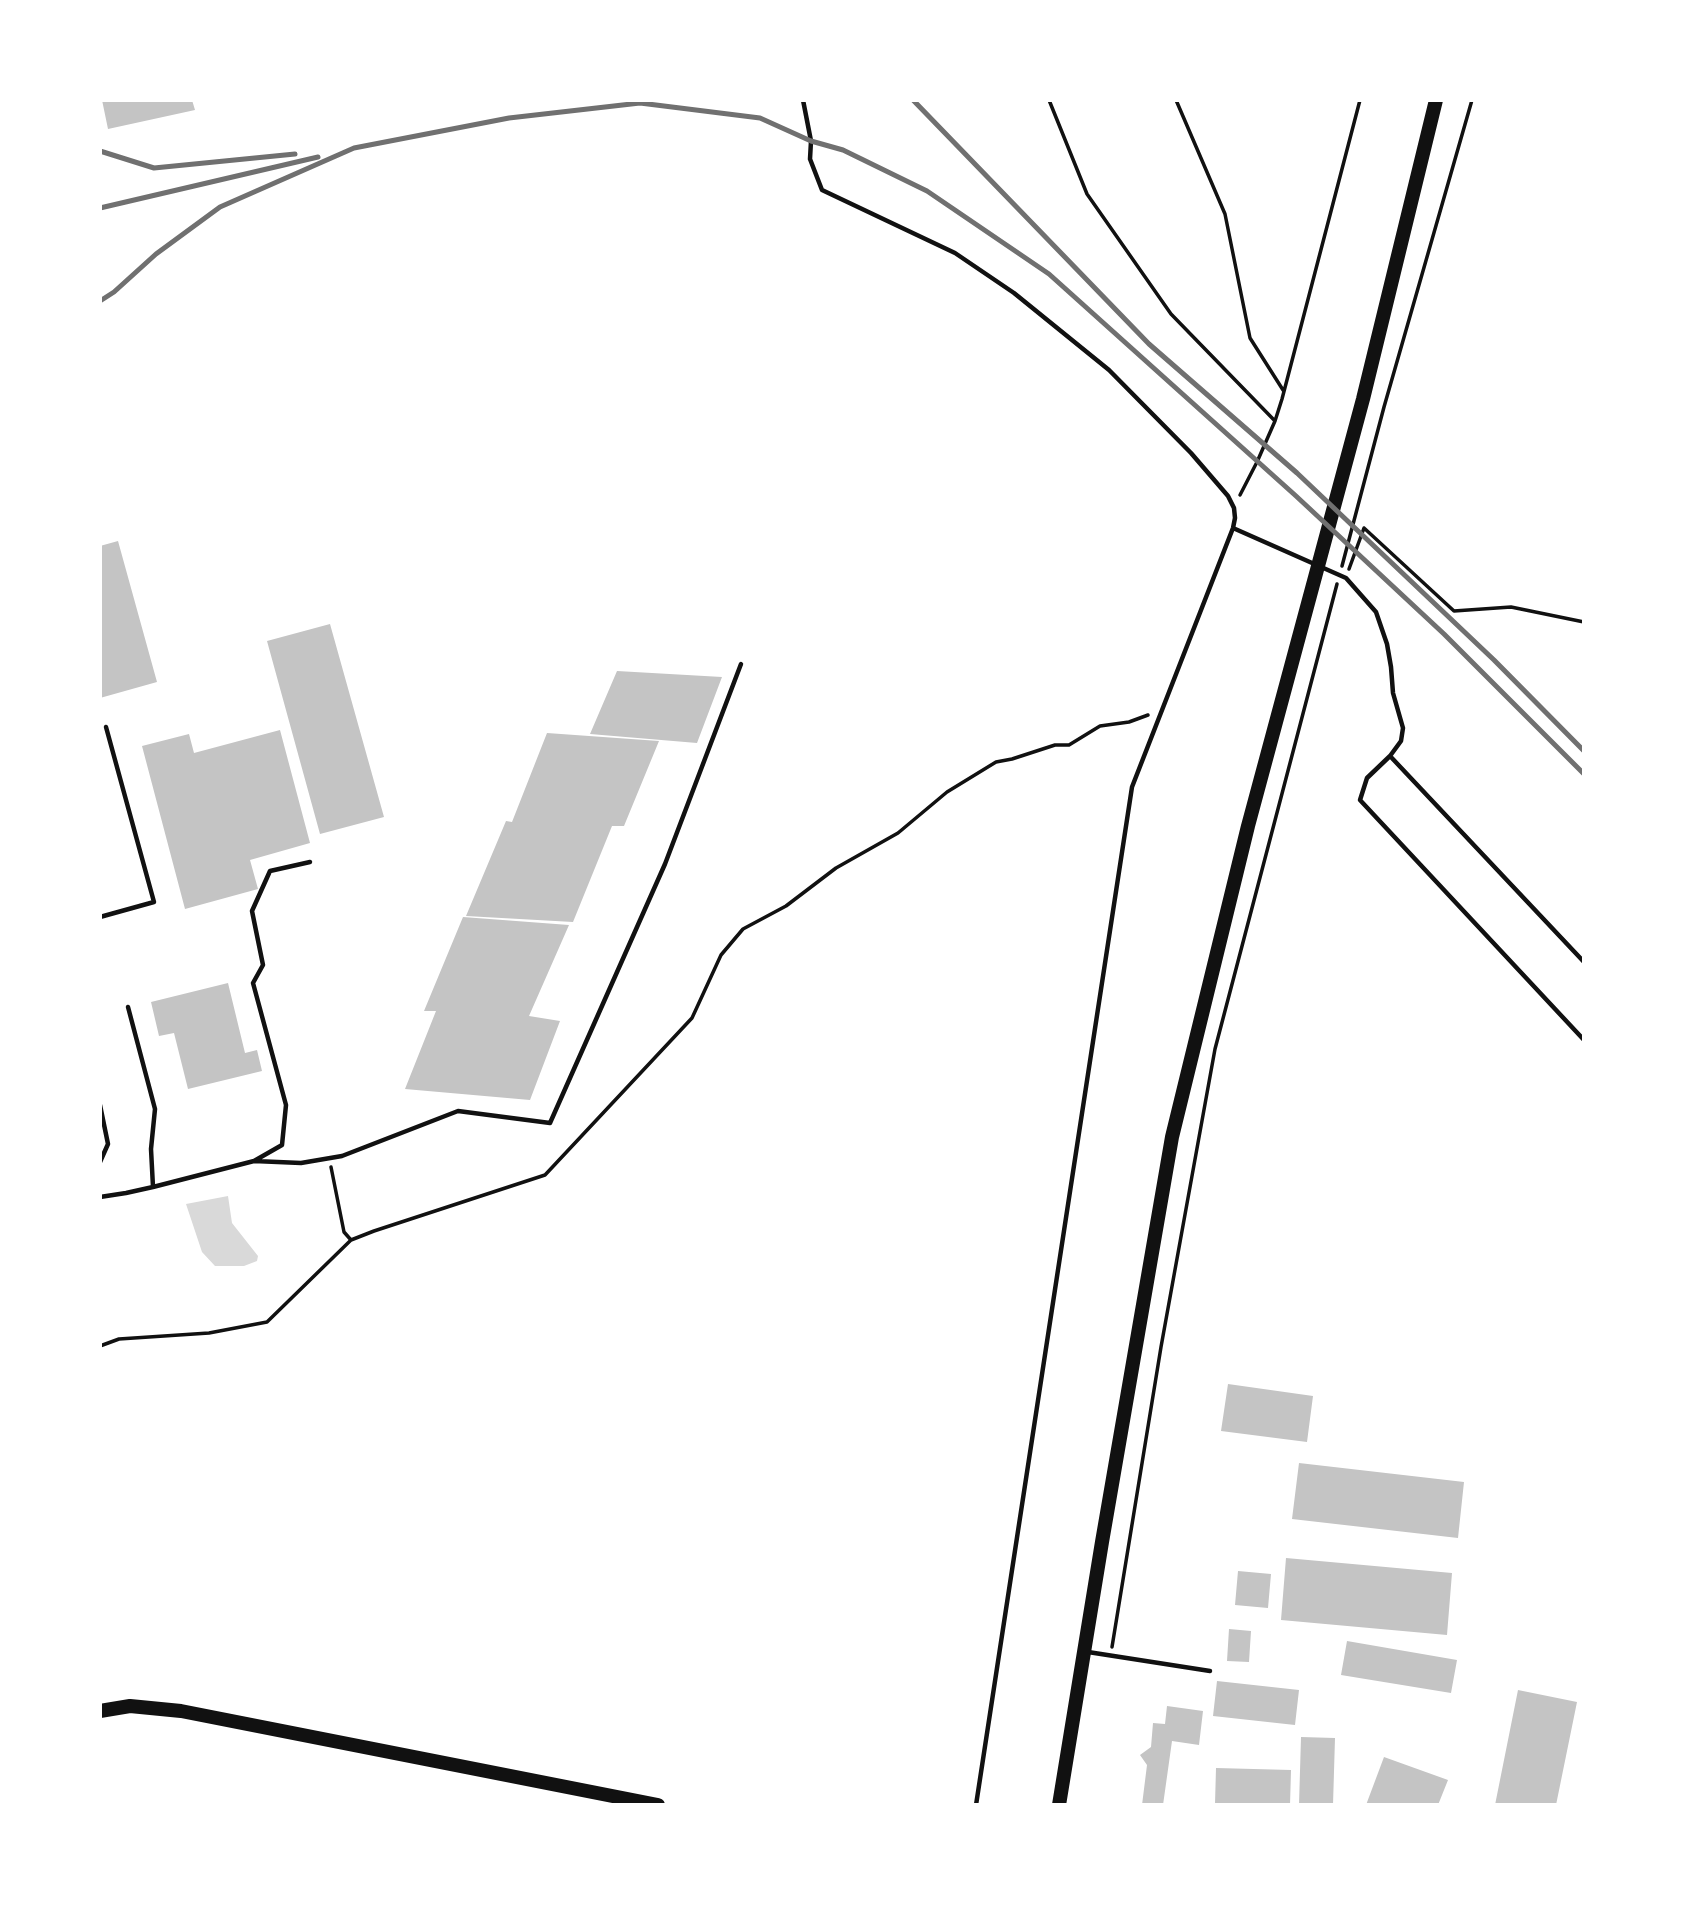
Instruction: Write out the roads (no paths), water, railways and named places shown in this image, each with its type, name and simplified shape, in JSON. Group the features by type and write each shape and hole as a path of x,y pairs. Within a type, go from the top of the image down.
{"main road":[{"path":"1059,1805 1172,1137 1248,826 1363,399 1436,100"},
{"path":"100,1711 130,1706 181,1712 658,1805"}],"lane":[{"path":"803,100 811,141 810,159 822,190 955,253 1014,293 1109,370 1191,453 1228,496 1236,518 1132,787 976,1805"},
{"path":"1233,528 1346,578 1376,612 1387,644 1393,693 1403,728 1401,741 1367,778 1360,800 1584,1040"},
{"path":"254,1161 301,1163 342,1156 458,1111 550,1123 666,864 741,664"},
{"path":"100,917 154,902 106,727"},
{"path":"1390,756 1584,962"},
{"path":"100,1197 254,1161 282,1145 286,1105 253,983 263,965 252,911 270,871 310,862"},
{"path":"128,1007 155,1109 151,1149 153,1186"},
{"path":"100,1105 108,1144 100,1163"},
{"path":"1084,1651 1210,1671"}],"railway":[{"path":"913,100 1149,344 1297,473 1494,660 1584,751"},
{"path":"100,301 114,292 156,254 220,207 354,148 509,118 640,103 760,118 811,141 843,150 927,191 1049,274 1296,496 1444,634 1584,774"},
{"path":"100,151 154,168 295,154"},
{"path":"100,208 318,157"}]}
